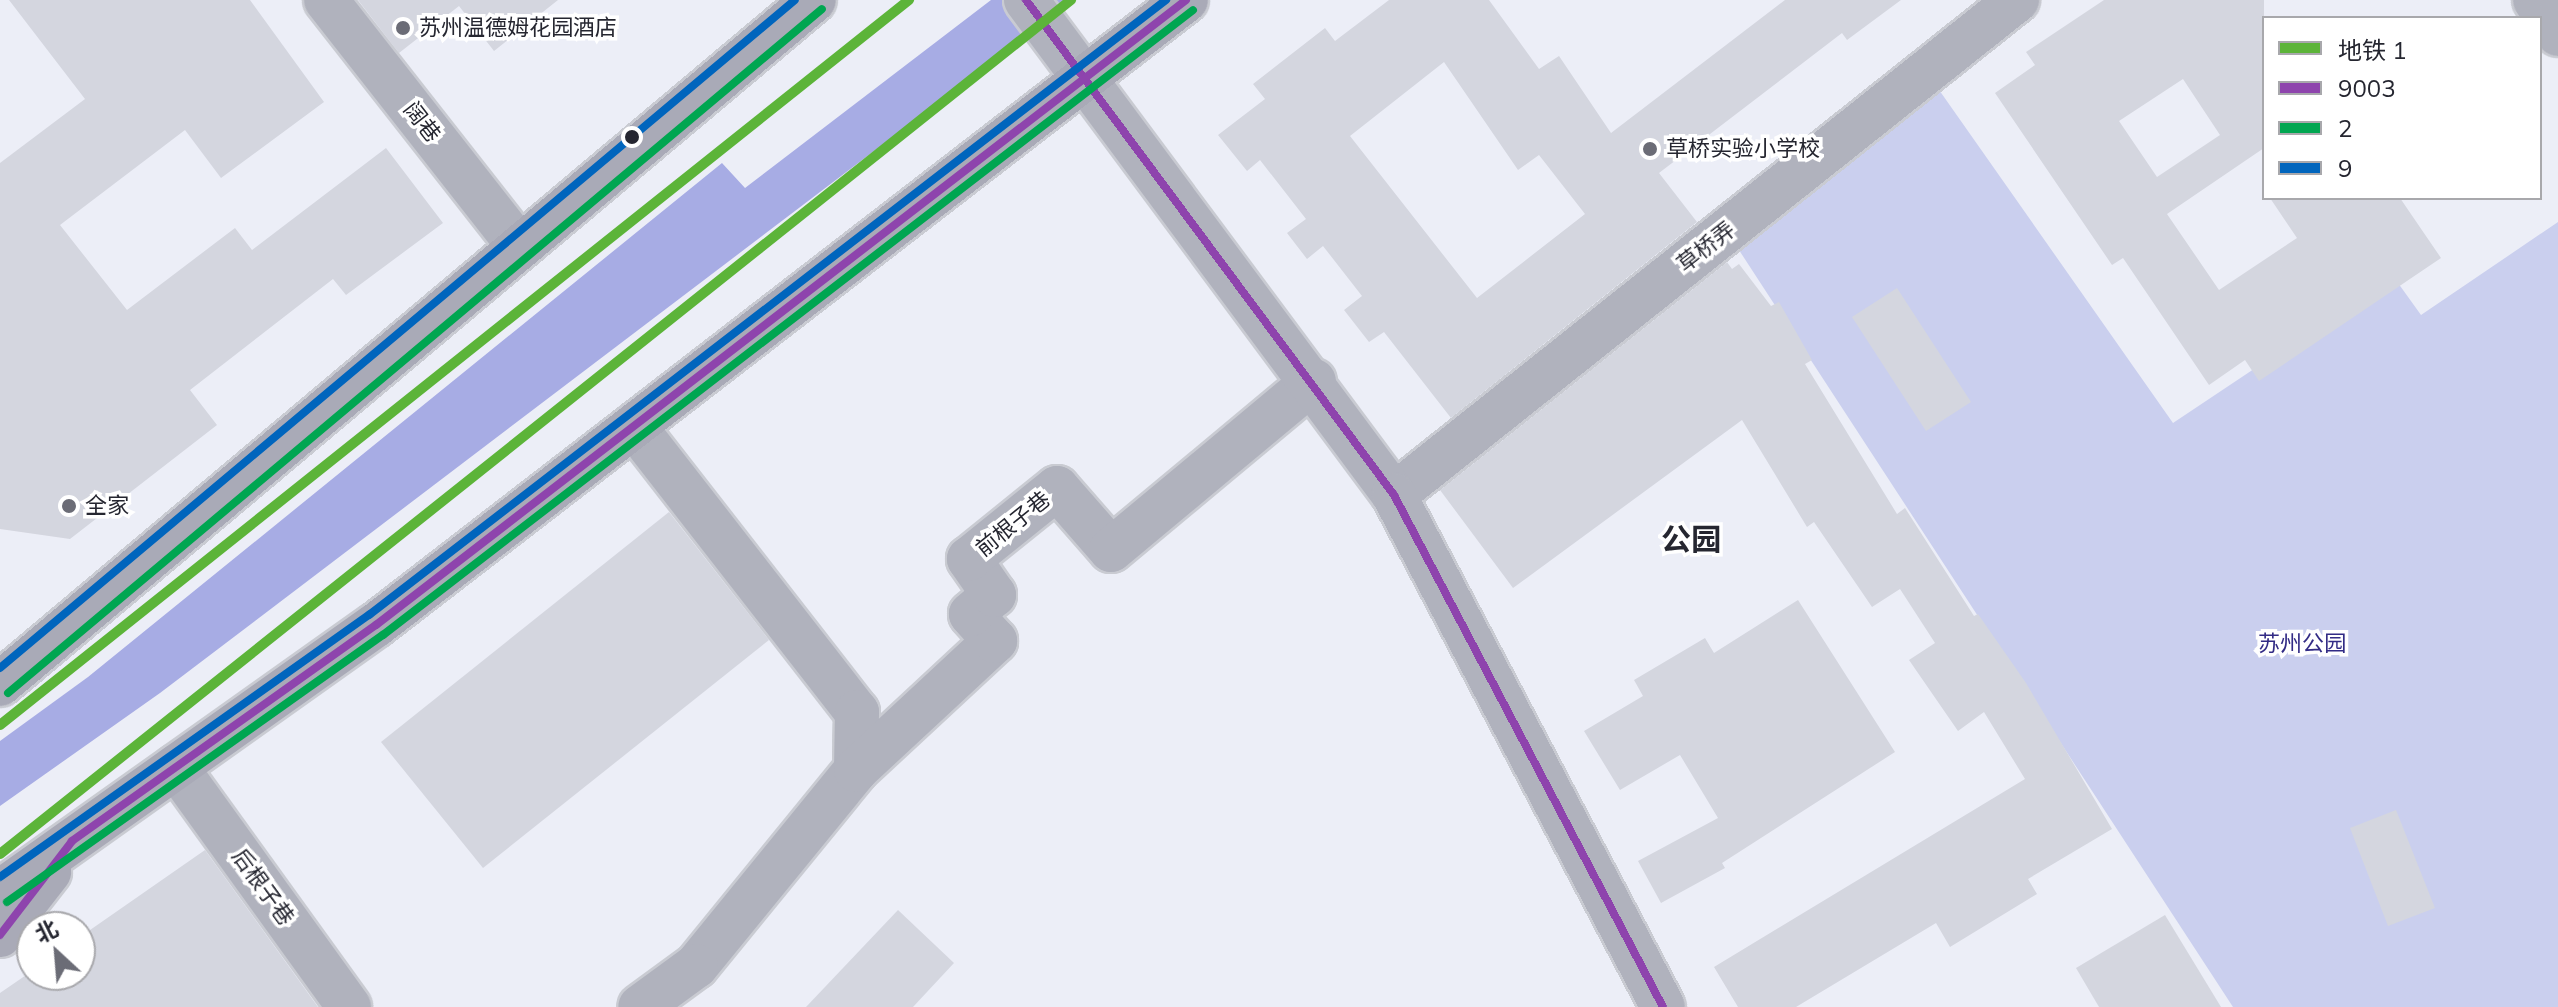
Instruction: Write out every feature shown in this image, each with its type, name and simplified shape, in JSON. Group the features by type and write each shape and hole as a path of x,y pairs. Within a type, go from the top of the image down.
{"main road":[{"path":"4,670 814,0"},
{"path":"0,892 376,625 1186,0"},
{"path":"0,935 72,841"}],"street":[{"name":"阔巷","path":"326,0 517,244"},
{"name":"草桥弄","path":"1394,495 2017,0"},
{"path":"2535,0 2558,34"},
{"path":"1039,16 1087,75 1314,381 1394,495 1663,1007"},
{"name":"前根子巷","path":"640,1007 696,966 856,770 995,641 971,614 994,595 969,559 1057,488 1111,550 1314,381"},
{"path":"634,426 857,712 856,770"},
{"name":"后根子巷","path":"176,767 349,1007"}],"green space":[{"name":"苏州公园","path":"1937,87 2173,423 2393,276 2421,315 2558,222 2558,1007 2233,1007 1737,247"}],"water":[{"path":"991,0 1073,0 160,693 0,806 0,741 88,677 722,163 745,188"}],"building":[{"path":"9,0 250,0 324,102 221,178 185,130 60,225 127,310 235,228 252,250 386,148 443,223 346,295 333,279 190,390 217,425 70,539 0,529 0,163 85,99"},
{"name":"苏州温德姆花园酒店","path":"358,0 558,0 494,51 459,6 399,53"},
{"path":"1389,0 1489,0 1539,69 1559,56 1611,133 1785,0 1901,0 1847,40 1842,33 1659,173 1697,222 1451,418 1384,332 1369,342 1344,310 1362,296 1323,246 1307,259 1287,233 1306,219 1260,160 1247,171 1218,135 1265,99 1253,84 1325,28 1335,41","holes":["1444,62 1518,170 1539,155 1585,214 1477,298 1350,136"]},
{"path":"2104,0 2264,0 2262,149 2167,214 2219,290 2297,238 2271,200 2401,200 2441,258 2259,381 2245,360 2209,385 2123,258 2112,265 1995,93 2035,65 2026,52","holes":["2183,79 2220,135 2157,177 2119,121"]},
{"path":"1727,262 1732,269 1739,264 1771,306 1779,302 1812,360 1805,364 1897,514 1905,508 1974,616 1978,614 2026,683 2112,829 2028,879 2037,894 1950,947 1936,923 1796,1007 1738,1007 1714,967 2025,779 1984,712 1958,731 1909,660 1935,643 1900,589 1872,607 1814,522 1807,527 1742,420 1513,588 1440,490"},
{"path":"1897,288 1971,402 1926,431 1852,317"},
{"path":"669,512 769,640 483,868 381,742"},
{"path":"1798,600 1895,752 1722,863 1725,868 1661,903 1638,861 1718,818 1680,755 1620,790 1584,731 1643,696 1634,680 1705,638 1714,653"},
{"path":"2396,810 2435,908 2388,926 2350,828"},
{"path":"205,850 318,1007 0,1007 0,993 16,982 16,991 96,991 96,926"},
{"path":"898,910 954,963 913,1007 806,1007"},
{"path":"2165,915 2221,1007 2099,1007 2076,968"}],"metro line":[{"name":"1","path":"0,725 909,0"},
{"name":"1","path":"0,854 1071,0"}],"transit line":[{"name":"9","path":"0,668 795,0"},
{"name":"9003","path":"1026,0 1394,495 1663,1007"},
{"name":"9","path":"0,877 369,615 1166,0"},
{"name":"9003","path":"0,935 72,841 376,625 1186,0"},
{"name":"2","path":"8,693 822,9"},
{"name":"2","path":"7,902 383,635 1193,10"}],"place":[{"name":"苏州温德姆花园酒店","path":"403,28"},
{"name":"草桥实验小学校","path":"1650,149"},
{"name":"全家","path":"69,506"}],"district":[{"name":"公园","path":"1691,539"}]}
